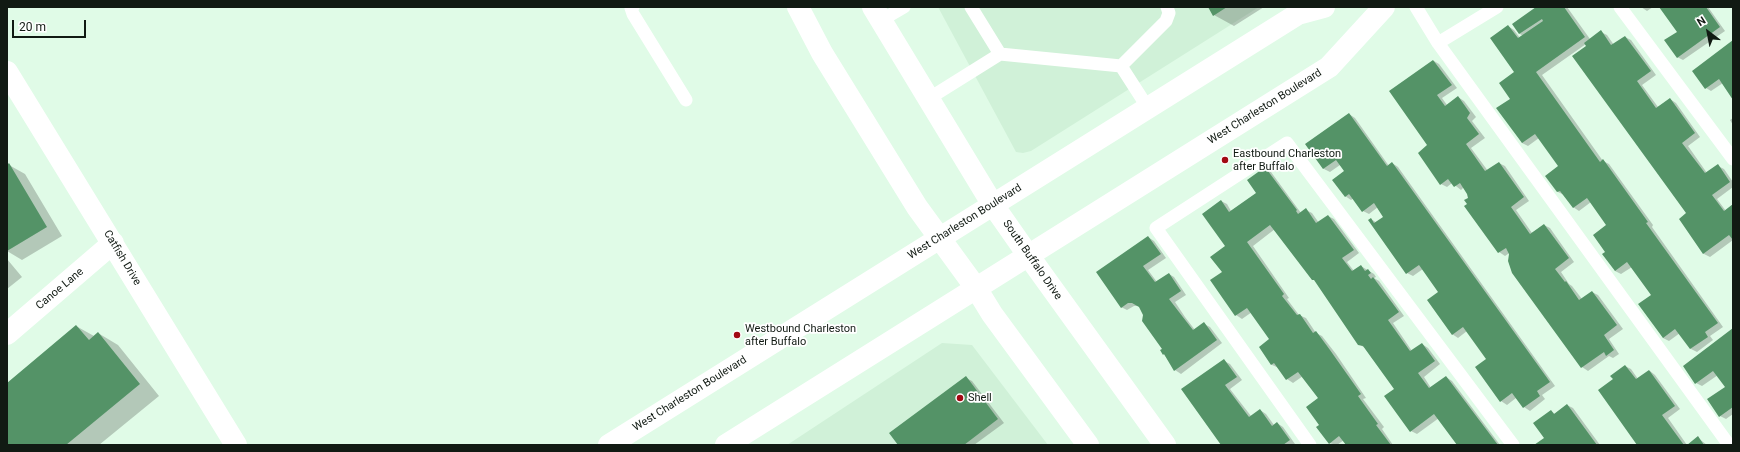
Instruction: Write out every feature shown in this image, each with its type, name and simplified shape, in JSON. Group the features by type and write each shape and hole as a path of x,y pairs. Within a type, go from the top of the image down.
{"main road":[{"path":"798,7 822,53 917,207 976,288 992,314 1088,445"},
{"name":"West Charleston Boulevard","path":"609,445 1298,14 1324,7"},
{"name":"West Charleston Boulevard","path":"727,445 1329,67 1384,7"},
{"name":"South Buffalo Drive","path":"877,14 993,205 1165,445"},
{"name":"Catfish Drive","path":"7,72 236,445"},
{"name":"Canoe Lane","path":"7,334 113,244"}],"lane":[{"path":"633,7 631,8 633,14 686,100"},
{"path":"877,14 904,7"},
{"path":"971,7 1000,54"},
{"path":"1121,66 1166,21 1169,13 1167,7"},
{"path":"1416,7 1438,43 1729,445"},
{"path":"1438,43 1497,7"},
{"path":"1620,7 1733,159"},
{"path":"928,99 1000,54 1121,66"},
{"path":"1121,66 1148,108"},
{"path":"1310,445 1156,228 1287,143 1512,445"}],"shaded area":[{"path":"938,7 1259,7 1031,151 1023,153 1016,152"},
{"path":"942,343 972,345 1048,445 787,445"}],"building":[{"path":"1208,7 1227,7 1213,16"},
{"path":"1536,7 1564,7 1585,37 1536,72 1600,162 1603,159 1648,222 1646,223 1718,323 1705,332 1708,337 1690,349 1675,329 1663,338 1638,304 1651,295 1627,262 1615,271 1602,254 1605,252 1593,235 1606,225 1587,198 1573,208 1560,191 1557,192 1545,176 1558,166 1535,134 1522,143 1496,108 1510,99 1499,83 1514,72 1490,38 1508,25 1518,38 1543,21 1542,19 1519,34 1512,24"},
{"path":"1659,7 1706,7 1720,27 1677,58 1664,40 1677,32"},
{"path":"1601,30 1611,45 1625,36 1651,71 1637,81 1656,108 1670,98 1695,133 1682,143 1705,173 1718,164 1730,182 1712,195 1724,211 1733,204 1733,240 1729,235 1703,254 1679,219 1686,213 1572,56 1586,46 1584,43"},
{"path":"1733,40 1733,100 1719,79 1705,89 1692,71"},
{"path":"1433,60 1452,85 1437,95 1445,106 1458,96 1470,113 1467,118 1479,134 1466,144 1485,171 1499,162 1524,197 1511,207 1530,234 1544,224 1569,258 1555,269 1565,282 1566,281 1579,300 1592,291 1617,325 1604,335 1614,350 1606,356 1604,352 1581,368 1512,273 1508,261 1509,254 1506,248 1498,253 1464,206 1467,204 1464,200 1468,198 1460,183 1454,187 1448,179 1440,185 1418,153 1427,145 1389,91"},
{"path":"1349,113 1387,166 1392,162 1550,382 1537,391 1540,396 1523,408 1512,393 1500,402 1475,367 1486,359 1463,327 1452,335 1427,300 1438,292 1419,265 1406,274 1368,220 1371,218 1374,223 1383,217 1374,203 1362,212 1349,194 1345,197 1332,180 1344,171 1336,160 1323,169 1305,144"},
{"path":"9,163 47,227 7,251 7,165"},
{"path":"1265,167 1297,210 1296,211 1298,214 1306,208 1316,223 1328,215 1354,250 1342,258 1352,271 1361,265 1365,271 1368,269 1371,273 1368,275 1371,279 1373,277 1399,312 1388,320 1410,351 1422,343 1435,361 1418,373 1429,388 1446,376 1498,445 1457,445 1434,414 1410,432 1384,396 1394,389 1363,346 1358,345 1314,280 1312,280 1270,225 1247,242 1284,294 1282,296 1297,315 1300,314 1313,333 1316,331 1330,350 1361,394 1358,396 1378,424 1376,425 1391,445 1346,445 1339,436 1329,444 1316,427 1319,425 1306,407 1318,398 1298,372 1286,380 1274,363 1271,365 1259,347 1269,339 1247,308 1235,316 1210,280 1222,272 1210,257 1225,246 1202,214 1221,200 1229,212 1256,193 1247,180"},
{"path":"1148,236 1161,254 1143,266 1155,282 1169,273 1181,291 1169,299 1193,330 1204,322 1217,340 1174,371 1160,350 1162,349 1142,321 1143,315 1139,307 1132,303 1128,303 1121,308 1096,272"},
{"path":"76,325 89,340 98,332 140,384 66,445 7,445 7,383"},
{"path":"1733,328 1733,407 1719,417 1707,399 1725,387 1713,371 1695,384 1683,366"},
{"path":"1224,359 1237,377 1225,385 1249,417 1260,409 1272,426 1277,422 1290,440 1283,445 1221,445 1181,389"},
{"path":"1625,365 1636,379 1649,370 1675,406 1662,415 1684,445 1637,445 1598,390 1613,379 1610,376"},
{"name":"Shell","path":"966,376 998,419 964,445 898,445 889,433"},
{"path":"1567,404 1597,445 1534,445 1544,438 1533,423 1551,410 1554,414"},
{"path":"1698,436 1704,445 1687,445"}],"place":[{"name":"Eastbound Charleston after Buffalo","path":"1225,160"},
{"name":"Westbound Charleston after Buffalo","path":"737,335"},
{"name":"Shell","path":"960,398"}]}
